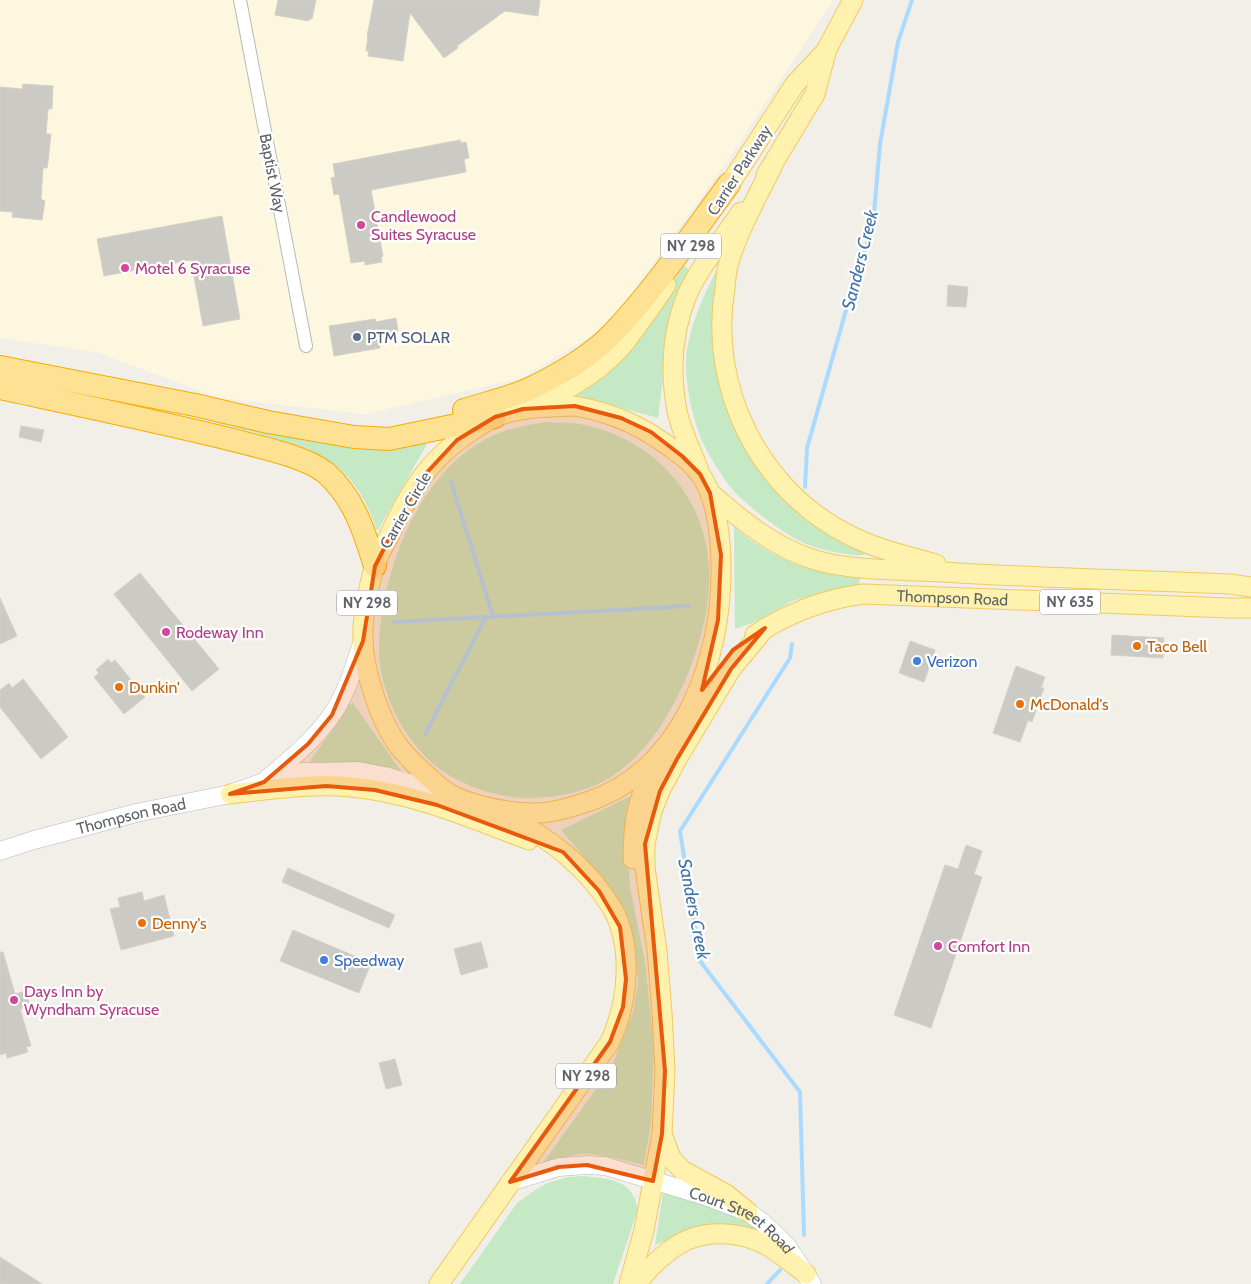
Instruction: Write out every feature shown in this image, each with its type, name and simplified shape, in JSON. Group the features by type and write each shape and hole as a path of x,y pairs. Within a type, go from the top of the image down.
{"highway":[{"path":"354,437 511,396 530,388 579,361 611,335 644,298 729,184"},
{"path":"0,367 195,405 268,422 354,437 389,439 495,417"},
{"path":"0,388 196,431 267,449 318,468 341,489 351,503 362,525 375,566"}],"main road":[{"name":"Carrier Parkway","path":"700,474 677,413 672,377 674,351 688,295 697,278 773,165 815,94 827,49 853,0"},
{"name":"Carrier Parkway","path":"523,409 557,394 592,373 625,342 680,264 729,184 795,84 827,49"},
{"path":"773,165 746,220 729,262 722,307 721,341 725,373 749,439 766,465 798,500 819,517 850,536 894,552 965,573"},
{"name":"Carrier Circle","path":"575,406 594,409 621,418 651,432 682,456 700,474 710,493 718,529 722,588 718,620 711,653 694,701 663,751 622,787 602,797 564,810 530,814 487,808 452,796 418,767 400,747 378,707 370,681 363,641 365,611 375,566 399,514 428,470 457,440 495,417 523,409 575,406"},
{"name":"Thompson Road","path":"710,493 758,532 795,552 815,560 842,565 1251,587"},
{"name":"Thompson Road","path":"694,701 733,650 765,628 791,615 815,604 846,596 864,594 1251,608"},
{"path":"662,1013 645,868 645,844 652,811 677,759 731,669 765,628"},
{"name":"NY 298","path":"629,1284 644,1230 662,1134 665,1071 662,1013 635,890 633,842 637,807 644,786 663,751"},
{"path":"230,794 326,786 350,786 375,790 406,796 436,805 563,852"},
{"name":"NY 298","path":"439,1284 610,1042 623,1007 626,979 624,941 620,926 612,909 599,891 580,868 563,852 527,826 487,808"},
{"path":"662,1134 671,1158 682,1170 726,1194 748,1212"},
{"path":"636,1284 652,1266 678,1245 692,1238 723,1234 746,1236 766,1245 809,1279"}],"street":[{"name":"Baptist Way","path":"240,0 306,346"},
{"name":"Thompson Road","path":"264,782 308,744 332,715 343,694 363,641"},
{"name":"Thompson Road","path":"0,851 136,813 230,794 301,772 359,771 385,776 452,796"},
{"name":"Court Street Road","path":"510,1182 559,1167 605,1166 653,1182 705,1196 748,1212 762,1222 787,1246 809,1279"}],"highlighted area":[{"path":"575,406 621,418 651,432 682,456 700,474 710,493 721,555 718,620 702,690 733,650 765,628 731,669 677,759 660,791 645,844 665,1071 662,1134 653,1181 587,1165 559,1167 510,1182 610,1042 623,1007 626,979 620,927 599,891 563,852 437,805 375,790 326,786 230,794 264,782 308,744 332,715 363,641 375,566 419,481 457,440 495,417 523,409"}],"shaded area":[{"path":"0,0 833,0 730,157 609,325 521,378 366,414 220,398 96,352 0,338"}],"green space":[{"path":"684,266 693,272 666,355 658,418 571,394 637,338"},
{"path":"717,270 712,326 716,370 725,404 739,436 756,465 778,492 803,515 832,535 864,552 865,555 844,554 815,547 779,529 732,489 707,451 698,431 692,408 687,385 686,363 692,327 701,302"},
{"path":"209,421 356,448 427,444 378,530 358,490 349,478 322,457 284,441"},
{"path":"546,422 575,423 608,432 634,444 657,460 676,480 691,503 702,529 708,557 709,587 704,624 689,672 677,698 652,739 630,762 604,781 586,789 567,794 528,798 489,792 464,783 441,770 421,752 404,730 391,705 379,660 379,648 381,620 393,567 402,540 430,490 468,450 498,433"},
{"path":"734,527 747,538 792,562 825,573 860,577 859,587 837,589 792,601 755,622 735,629"},
{"path":"353,703 401,771 397,775 311,764 311,759 349,705"},
{"path":"629,797 633,800 628,859 630,887 645,962 654,1046 651,1123 644,1165 605,1156 582,1154 560,1159 540,1167 611,1068 633,1012 638,981 634,945 627,919 615,893 561,830"},
{"path":"584,1176 611,1180 625,1186 635,1199 638,1209 613,1284 460,1284 517,1203 548,1183 568,1177"},
{"path":"663,1192 726,1210 774,1241 691,1232 655,1245"}],"building":[{"path":"278,0 316,0 312,19 309,19 309,21 275,15"},
{"path":"374,0 540,0 538,16 505,11 457,46 458,48 444,58 410,13 403,61 368,56 369,51 366,51 367,36"},
{"path":"23,84 53,86 52,109 48,109 46,134 51,134 48,162 47,168 43,168 41,199 45,201 42,220 12,217 13,212 0,211 0,87 22,89"},
{"name":"Candlewood Suites Syracuse","path":"460,140 461,143 466,142 469,158 464,159 466,172 371,190 383,256 381,257 382,262 365,265 365,261 351,263 339,194 334,195 331,178 335,177 333,164"},
{"name":"Motel 6 Syracuse","path":"222,216 240,319 203,326 191,260 104,276 97,239"},
{"path":"948,285 968,287 966,307 947,306"},
{"path":"396,318 398,331 387,332 388,336 378,337 380,348 334,356 329,326 375,319 376,322"},
{"path":"21,426 44,430 41,442 19,437"},
{"name":"Rodeway Inn","path":"140,573 219,669 192,691 114,594"},
{"path":"0,598 17,636 0,644"},
{"name":"Taco Bell","path":"1112,635 1164,638 1163,658 1111,655"},
{"name":"Verizon","path":"910,641 935,650 924,682 899,673"},
{"name":"Dunkin'","path":"108,659 111,663 115,660 145,697 124,714 94,677 99,673 96,670"},
{"name":"McDonald's","path":"1016,666 1045,677 1041,688 1044,688 1032,722 1028,720 1020,742 993,733"},
{"path":"23,679 68,737 41,759 0,707 0,690 9,683 12,688"},
{"name":"Comfort Inn","path":"966,845 982,851 974,874 982,877 931,1028 894,1015 945,865 958,869"},
{"path":"288,868 395,915 389,928 282,882"},
{"name":"Denny's","path":"142,892 144,901 164,895 174,936 121,950 110,909 120,907 118,898"},
{"path":"293,930 371,963 359,993 280,961"},
{"path":"481,942 488,967 461,975 454,949"},
{"name":"Days Inn by Wyndham Syracuse","path":"0,952 3,952 15,994 26,991 30,1006 20,1009 31,1046 26,1047 28,1052 7,1058 6,1053 0,1055"},
{"path":"395,1059 402,1085 386,1089 379,1063"},
{"path":"0,1257 42,1284 0,1284"}],"waterway":[{"name":"Sanders Creek","path":"805,487 807,448 850,296 873,225 880,144 898,42 912,0"},
{"path":"451,482 493,616"},
{"path":"394,622 689,606"},
{"path":"425,734 486,617"},
{"name":"Sanders Creek","path":"792,644 790,658 680,831 700,961 800,1092 804,1235"},
{"name":"Sanders Creek","path":"767,1284 780,1270"}],"place":[{"name":"Candlewood Suites Syracuse","path":"361,225"},
{"name":"Motel 6 Syracuse","path":"125,268"},
{"name":"PTM SOLAR","path":"357,337"},
{"name":"Rodeway Inn","path":"166,632"},
{"name":"Taco Bell","path":"1137,646"},
{"name":"Verizon","path":"917,661"},
{"name":"Dunkin'","path":"119,687"},
{"name":"McDonald's","path":"1020,704"},
{"name":"Denny's","path":"142,923"},
{"name":"Comfort Inn","path":"938,946"},
{"name":"Speedway","path":"324,960"},
{"name":"Days Inn by Wyndham Syracuse","path":"14,1000"}]}
